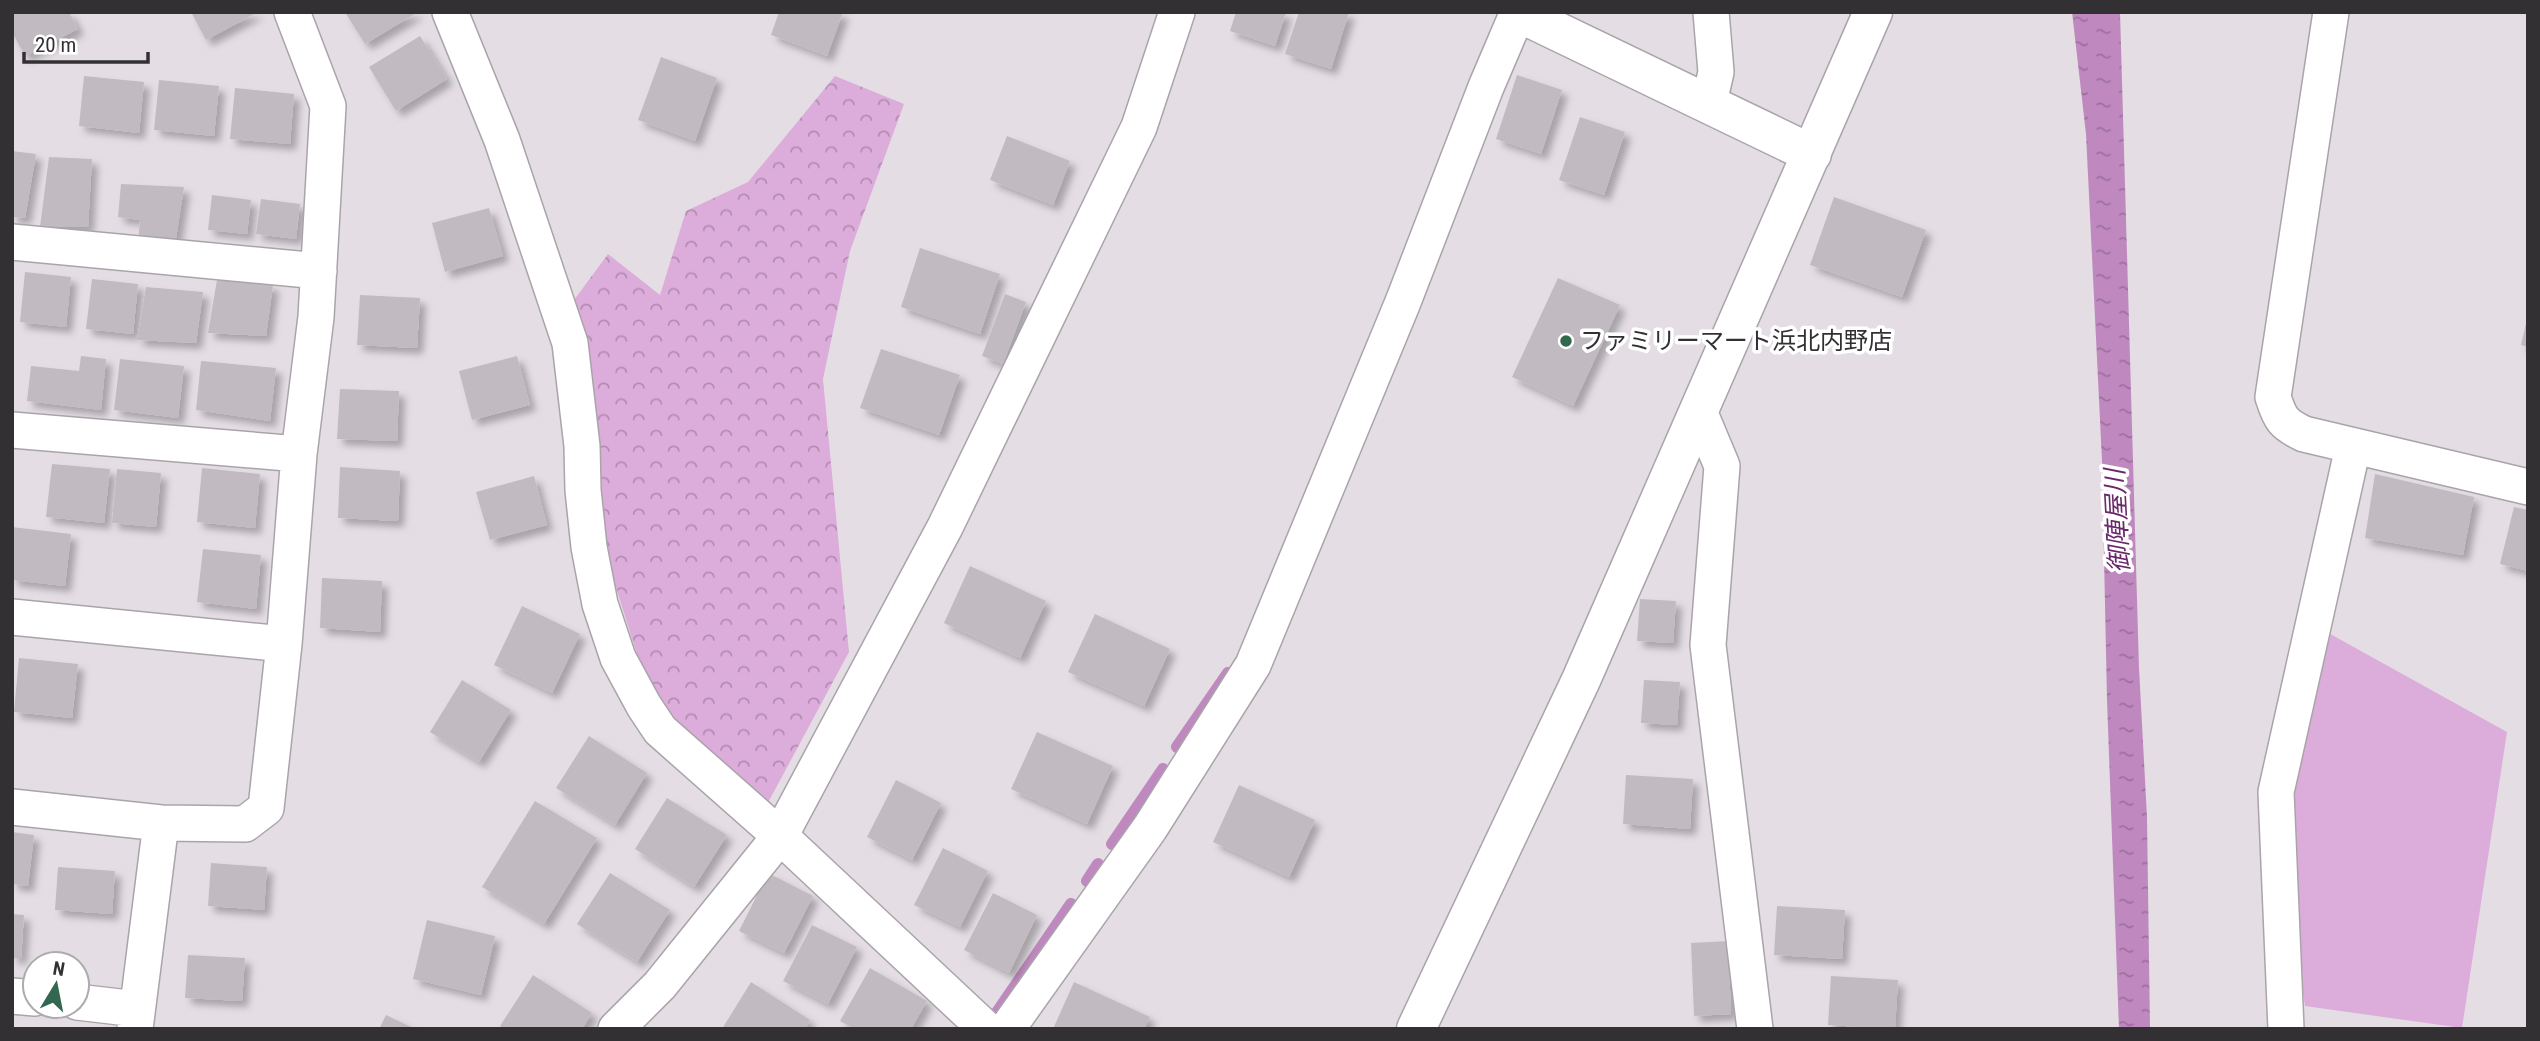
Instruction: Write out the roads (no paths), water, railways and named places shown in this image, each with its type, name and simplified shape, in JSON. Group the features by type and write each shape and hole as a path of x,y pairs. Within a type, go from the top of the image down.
{"street":[{"path":"12,807 161,823 245,824 266,808 284,644 299,454 316,317 328,106 292,12"},
{"path":"450,12 502,140 570,343 582,446 589,547 600,604 618,658 660,730 780,836 986,1029"},
{"path":"616,1029 660,985 780,836 945,527 1139,127 1177,12"},
{"path":"1007,1029 1150,828 1253,665 1403,302 1518,12 1812,153"},
{"path":"1709,103 1716,72 1711,12"},
{"path":"1416,1029 1581,680 1873,12"},
{"path":"2331,12 2273,397 2279,415 2288,427 2304,435 2528,487"},
{"path":"12,242 319,271"},
{"path":"1699,411 1722,466 1708,645 1755,1029"},
{"path":"12,430 299,454"},
{"path":"2286,1029 2276,792 2353,447"},
{"path":"12,617 284,644"},
{"path":"91,1006 136,1019 161,823"}],"water":[{"name":"御陣屋川","path":"2072,12 2120,12 2139,668 2147,817 2150,1029 2119,1029 2107,700 2102,461 2086,134"}],"waterway":[{"path":"1177,747 1228,673"},
{"path":"1112,844 1163,769"},
{"path":"1087,881 1098,864"},
{"path":"996,1014 1071,904"}],"place":[{"name":"ファミリーマート浜北内野店","path":"1566,341"}]}
